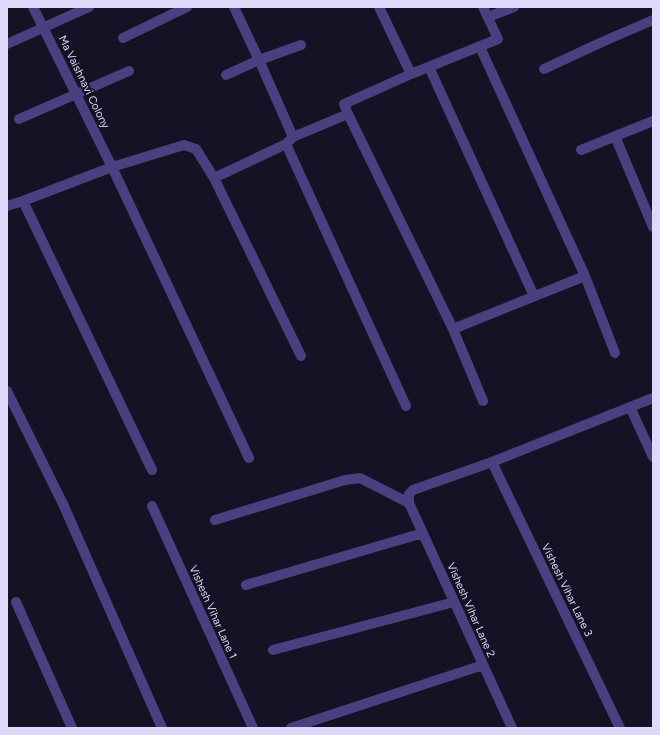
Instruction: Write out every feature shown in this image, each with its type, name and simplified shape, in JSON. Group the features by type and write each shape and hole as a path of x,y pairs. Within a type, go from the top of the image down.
{"street":[{"name":"Ma Vaishnavi Colony","path":"34,7 112,167 249,458"},
{"path":"7,44 89,7"},
{"path":"123,38 187,7"},
{"path":"234,7 259,60 290,141 406,406"},
{"path":"379,7 411,74"},
{"path":"483,7 498,39 411,74 344,104 453,329 483,401"},
{"path":"488,17 514,7"},
{"path":"544,69 653,20"},
{"path":"226,75 259,60 301,45"},
{"path":"480,47 584,276 615,353"},
{"path":"429,67 534,296"},
{"path":"19,119 129,70"},
{"path":"214,178 348,114"},
{"path":"581,150 653,121"},
{"path":"615,136 653,227"},
{"path":"7,206 112,167 184,145 196,149 214,178 301,356"},
{"path":"23,201 152,470"},
{"path":"453,329 584,276"},
{"path":"7,391 62,504 162,728"},
{"path":"215,520 345,480 360,478 409,503 409,494 413,490 492,462 653,398"},
{"path":"630,407 653,457"},
{"name":"Vishesh Vihar Lane 3","path":"492,462 620,728"},
{"name":"Vishesh Vihar Lane 2","path":"409,503 512,728"},
{"name":"Vishesh Vihar Lane 1","path":"152,506 253,728"},
{"path":"246,585 423,533"},
{"path":"16,602 72,728"},
{"path":"273,650 454,602"},
{"path":"291,728 483,665"}]}
